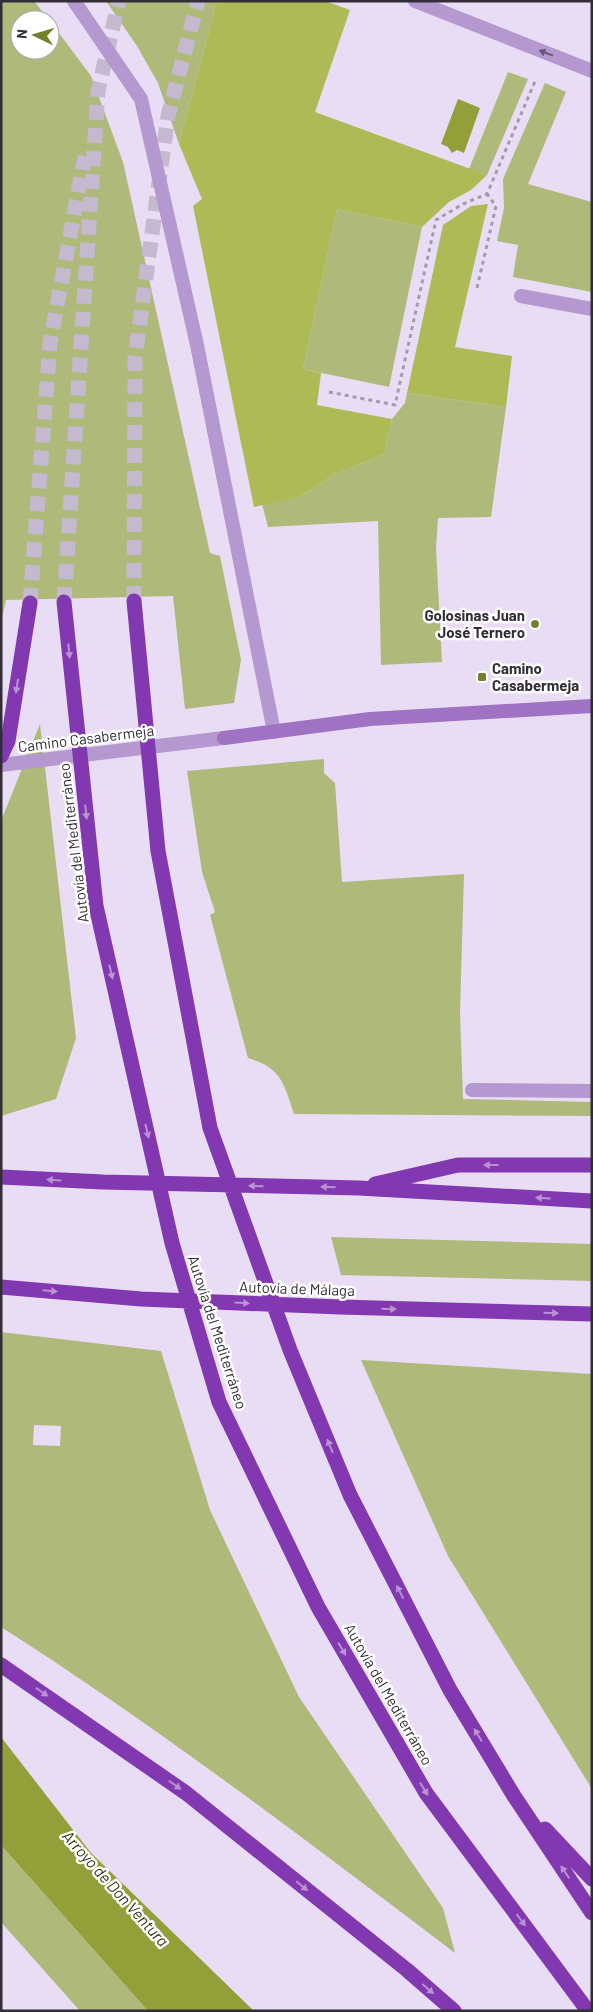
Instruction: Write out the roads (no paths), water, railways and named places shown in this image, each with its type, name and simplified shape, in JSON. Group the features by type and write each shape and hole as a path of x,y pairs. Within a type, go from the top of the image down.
{"highway":[{"path":"134,601 158,851 210,1128 290,1350 350,1495 450,1690 514,1796 592,1913"},
{"name":"Autovía del Mediterráneo","path":"64,602 96,906 172,1243 219,1402 318,1607 426,1793 588,2011"},
{"path":"1,756 8,741 30,603"},
{"path":"359,1188 458,1165 592,1166"},
{"path":"1,1177 103,1182 359,1188 592,1201"},
{"name":"Autovía de Málaga","path":"1,1287 141,1298 340,1307 592,1314"},
{"path":"1,1665 186,1794 407,1970 454,2011"},
{"path":"514,1796 592,1880"}],"main road":[{"name":"Camino Casabermeja","path":"224,738 370,719 592,706"}],"street":[{"path":"74,1 141,100 197,345 274,732"},
{"path":"415,1 592,71"},
{"path":"521,296 592,309"},
{"name":"Camino Casabermeja","path":"1,764 224,738"},
{"path":"472,1090 592,1092"}],"water":[{"path":"458,99 480,108 464,153 457,150 452,153 448,147 441,144"},
{"name":"Arroyo de Don Ventura","path":"1,1737 91,1853 254,2011 148,2011 1,1845"}],"tunnel":[{"path":"64,602 98,91 119,1"},
{"path":"134,601 135,358 168,116 198,1"},
{"path":"30,603 50,343 85,156"}],"place":[{"name":"Golosinas Juan José Ternero","path":"535,624"},
{"name":"Camino Casabermeja","path":"482,677"}]}
